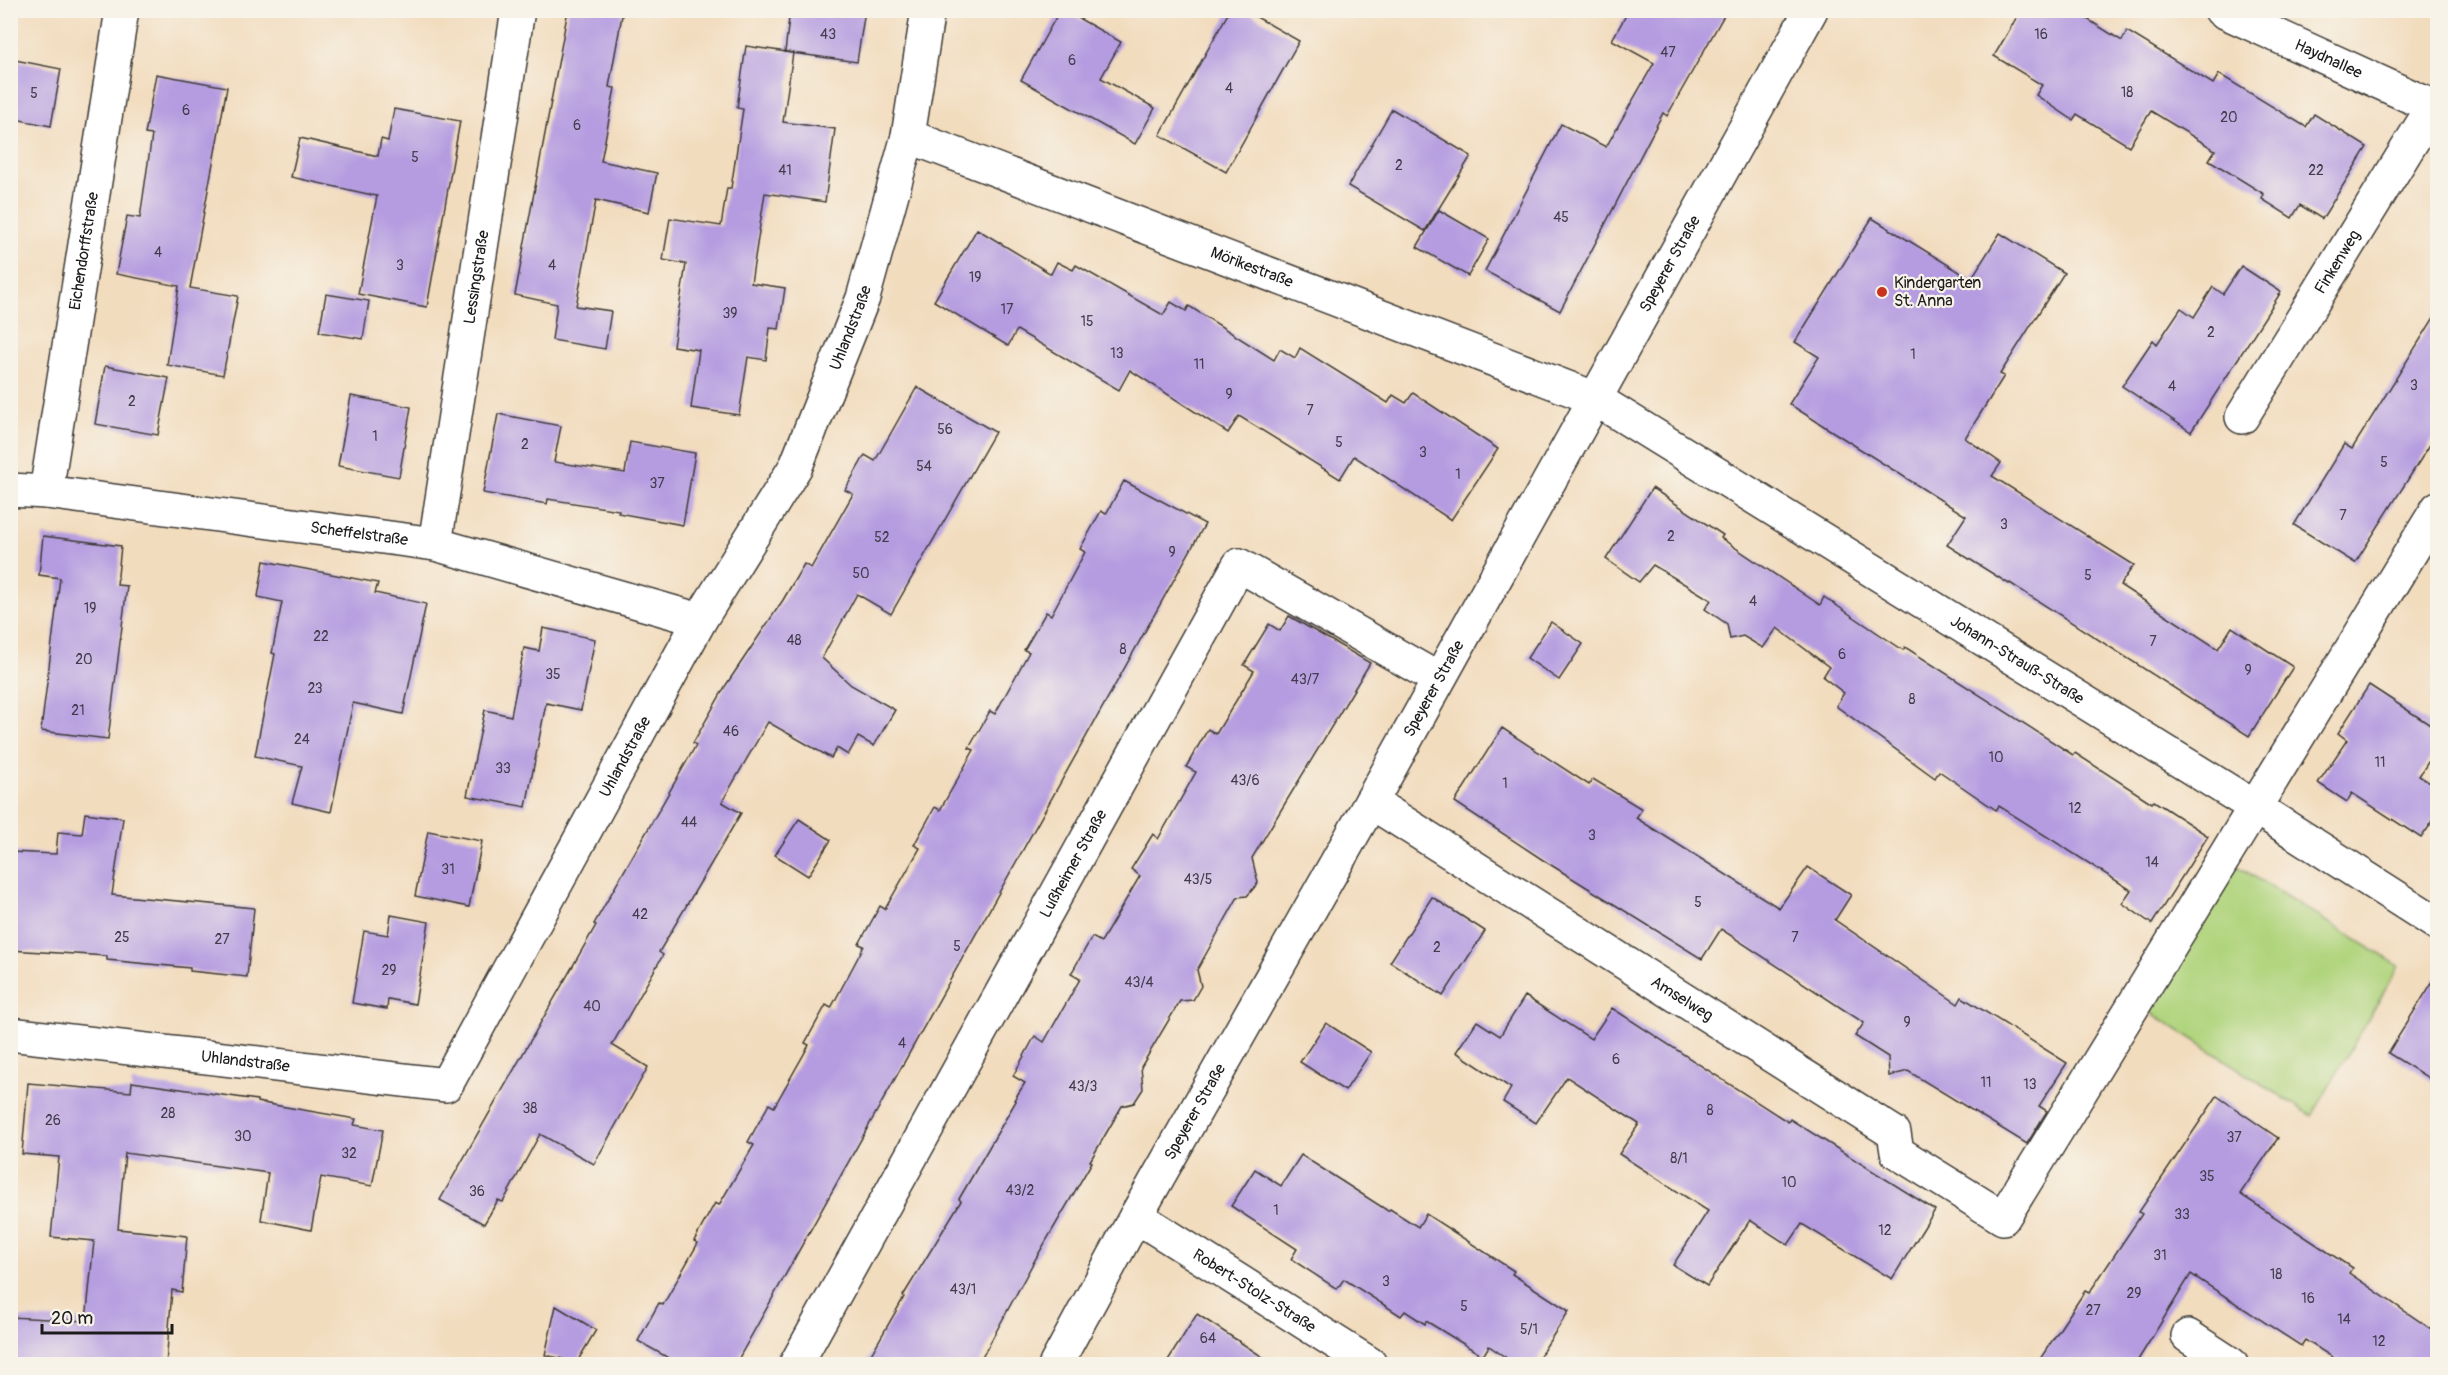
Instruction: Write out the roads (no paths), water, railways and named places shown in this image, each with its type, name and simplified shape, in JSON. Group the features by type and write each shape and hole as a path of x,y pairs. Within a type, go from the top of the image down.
{"street":[{"name":"Eichendorffstraße","path":"46,492 122,10"},
{"name":"Lessingstraße","path":"435,544 518,10"},
{"name":"Uhlandstraße","path":"10,1034 446,1085 700,620 796,466 863,298 908,136 928,10"},
{"name":"Speyerer Straße","path":"1056,1365 1136,1216 1371,802 1811,10"},
{"name":"Haydnallee","path":"2221,10 2435,108"},
{"name":"Finkenweg","path":"2242,417 2435,108"},
{"name":"Mörikestraße","path":"908,136 1594,398"},
{"name":"Johann-Strauß-Straße","path":"1594,398 2253,806 2438,924"},
{"name":"Scheffelstraße","path":"10,490 46,492 435,544 700,620"},
{"path":"2253,806 2438,508"},
{"name":"Lußheimer Straße","path":"796,1365 1239,565 1438,679"},
{"name":"Amselweg","path":"1371,802 1894,1133 1897,1152 2003,1218 2210,883 2253,806"},
{"name":"Robert-Stolz-Straße","path":"1136,1216 1370,1365"},
{"path":"2188,1336 2231,1365"}],"place":[{"name":"Kindergarten St. Anna","path":"1882,292"}]}
